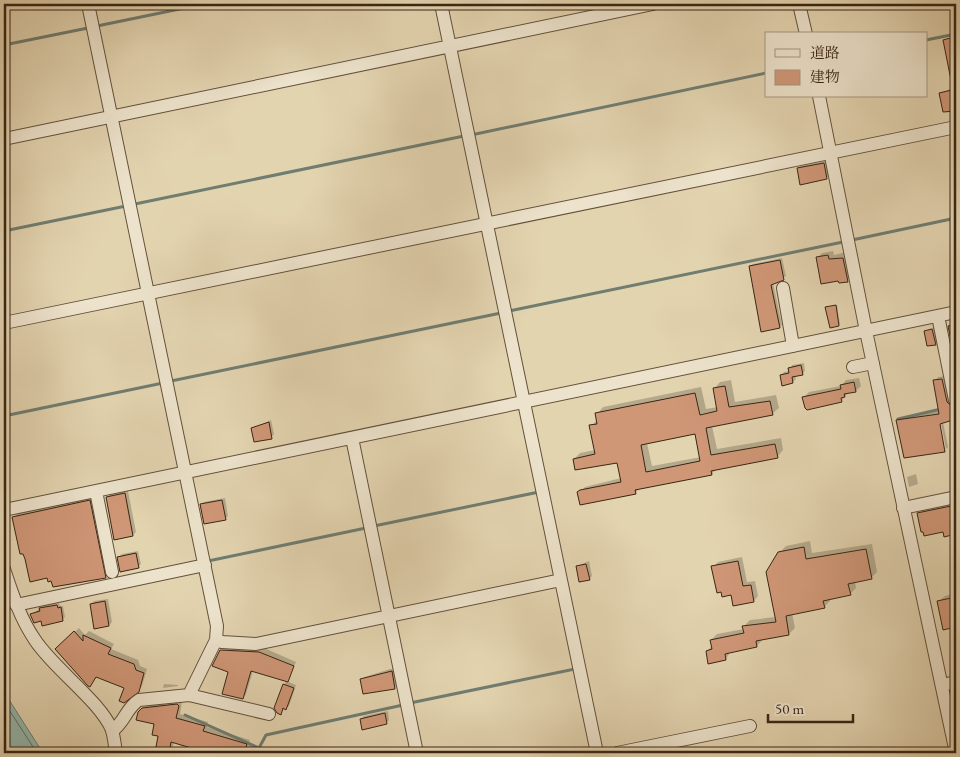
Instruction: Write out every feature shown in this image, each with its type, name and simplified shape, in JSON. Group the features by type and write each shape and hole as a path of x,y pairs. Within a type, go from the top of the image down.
{"street":[{"path":"88,4 218,626 216,640 189,695"},
{"path":"441,4 597,753"},
{"path":"4,138 653,4"},
{"path":"799,4 806,32"},
{"path":"819,98 866,331 956,753"},
{"path":"4,323 956,127"},
{"path":"782,288 793,346"},
{"path":"4,510 956,312"},
{"path":"938,316 955,400"},
{"path":"854,367 873,363"},
{"path":"352,438 417,753"},
{"path":"96,491 112,572"},
{"path":"903,508 956,498"},
{"path":"16,605 205,565"},
{"path":"4,569 16,605 35,640 58,669 100,711 112,731 116,753"},
{"path":"216,640 256,644 560,580"},
{"path":"942,685 956,682"},
{"path":"112,731 119,726 132,704 139,700 189,695 200,696 269,714"},
{"path":"617,753 750,726"}],"water":[{"path":"4,692 43,753 4,753"}],"building":[{"path":"954,37 956,39 956,85 952,85 943,40"},
{"path":"956,89 956,111 943,112 939,93"},
{"path":"824,163 827,179 800,185 797,168"},
{"path":"828,255 829,259 843,258 848,282 839,283 838,281 821,284 816,257"},
{"path":"780,260 784,280 771,285 780,328 761,332 749,266"},
{"path":"836,305 839,326 830,328 825,307"},
{"path":"956,324 956,365 948,326"},
{"path":"932,329 936,345 927,346 924,331"},
{"path":"801,365 803,375 792,377 793,383 782,386 780,375 789,373 788,368"},
{"path":"942,379 947,402 954,408 956,419 940,424 945,452 904,458 896,420 939,414 933,380"},
{"path":"854,382 856,392 844,394 845,397 841,398 842,402 807,410 805,408 802,397 841,389 840,385"},
{"path":"725,386 729,407 770,401 773,415 706,428 711,455 775,444 778,458 711,471 712,475 635,490 636,494 580,505 577,492 580,490 621,482 617,463 575,470 573,459 595,454 589,425 597,424 595,413 695,393 700,415 717,411 713,388","holes":["695,434 700,461 646,472 641,445"]},
{"path":"269,422 272,439 254,442 251,428"},
{"path":"125,493 133,536 114,540 106,497"},
{"path":"90,500 106,578 53,587 51,581 48,582 47,578 30,582 25,559 23,554 20,554 12,517"},
{"path":"222,500 226,520 204,524 200,504"},
{"path":"956,505 956,534 944,537 943,532 924,536 923,532 921,532 917,513"},
{"path":"804,547 806,559 866,549 872,579 848,584 851,595 823,601 825,608 786,616 789,635 756,641 757,647 725,654 726,660 708,664 706,651 712,649 710,640 744,633 742,626 776,622 766,572 778,552"},
{"path":"136,553 139,568 120,572 117,557"},
{"path":"738,561 743,586 751,585 754,602 733,606 731,595 722,597 721,592 717,593 711,566"},
{"path":"586,564 590,580 579,582 576,566"},
{"path":"956,597 956,627 943,630 937,601"},
{"path":"105,601 109,626 94,629 90,604"},
{"path":"57,605 58,608 61,607 63,621 42,626 41,621 34,623 30,614 40,611 39,608"},
{"path":"74,631 83,641 83,635 111,648 108,654 134,664 136,670 144,673 139,692 124,703 119,701 124,688 96,677 90,687 88,686 55,649"},
{"path":"220,650 259,652 294,666 288,682 251,671 243,699 222,694 228,672 212,666"},
{"path":"392,671 395,689 363,694 360,679"},
{"path":"283,684 294,688 286,710 283,708 281,715 274,708"},
{"path":"177,704 179,706 176,718 205,726 203,731 247,744 244,753 208,753 171,742 169,753 159,753 160,748 156,747 158,736 152,735 154,724 136,720 138,712 142,708"},
{"path":"385,713 387,724 362,730 360,719"}],"waterway":[{"path":"97,26 204,4"},
{"path":"4,45 88,28"},
{"path":"928,40 956,34"},
{"path":"471,135 765,73"},
{"path":"135,204 464,136"},
{"path":"4,231 126,206"},
{"path":"852,240 956,218"},
{"path":"509,311 843,242"},
{"path":"171,381 501,313"},
{"path":"4,416 163,383"},
{"path":"898,419 941,409"},
{"path":"374,526 539,492"},
{"path":"208,561 366,528"},
{"path":"410,703 575,669"},
{"path":"185,715 259,748 266,735 403,705"}]}
